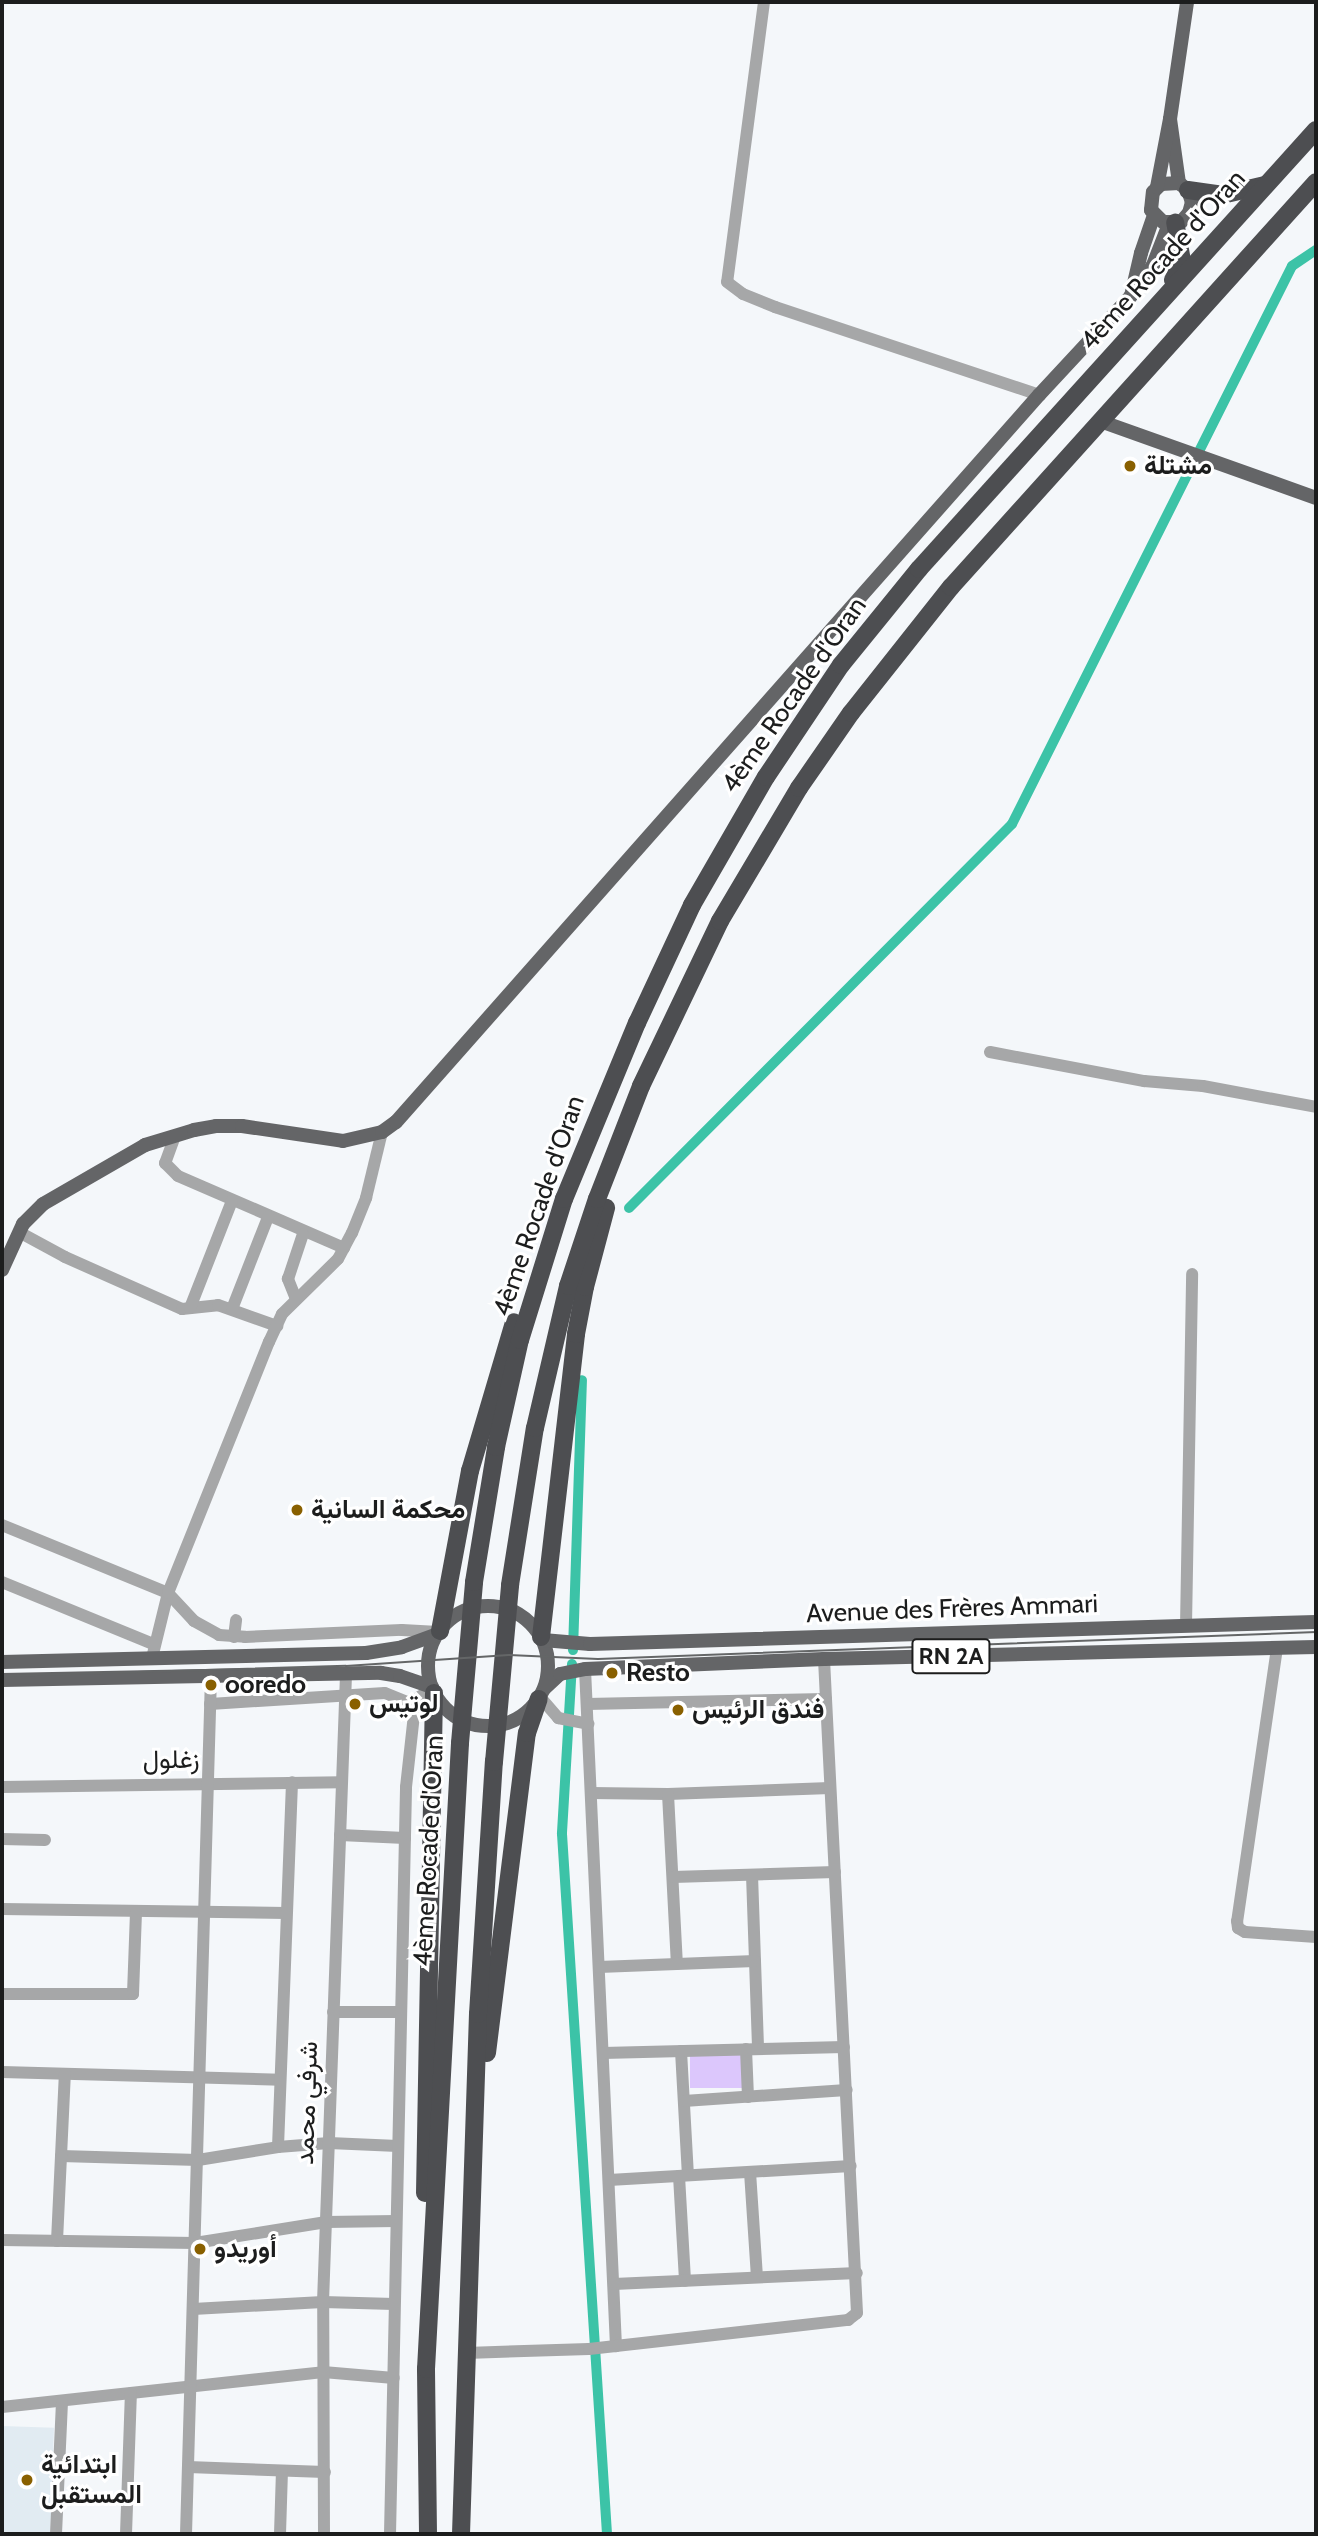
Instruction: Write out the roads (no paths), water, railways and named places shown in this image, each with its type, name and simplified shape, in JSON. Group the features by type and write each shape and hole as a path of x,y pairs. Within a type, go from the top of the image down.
{"highway":[{"name":"4ème Rocade d'Oran","path":"428,2534 426,2369 460,1743 474,1583 496,1447 520,1340 544,1257 584,1147 692,905 732,832 799,727 880,614 1316,130"},
{"name":"4ème Rocade d'Oran","path":"460,2534 473,2143 494,1762 510,1585 535,1428 568,1286 597,1199 641,1086 720,921 799,788 836,734 898,651 951,587 1316,182"},
{"path":"1184,187 1222,195 1268,183"},
{"path":"1160,302 1179,272 1181,261 1172,224"},
{"path":"542,1639 570,1384 585,1287 641,1086"},
{"path":"438,1632 470,1471 491,1394 522,1295 584,1147"},
{"path":"426,2369 425,2117 433,1690"},
{"path":"473,2143 527,1733 541,1695"}],"main road":[{"path":"1130,297 1140,253 1154,215 1151,198 1157,187 1170,119 1186,2"},
{"path":"2,1270 19,1233 43,1204 145,1146 216,1126 242,1126 343,1141 382,1132 404,1113 1038,395 1130,297 1153,265 1172,224 1186,218 1192,208 1184,187 1170,119"},
{"path":"1157,187 1167,182 1184,187"},
{"path":"1154,215 1172,224"},
{"path":"1100,421 1316,498"},
{"path":"2,1662 152,1651 366,1653 402,1647 438,1632 452,1618 467,1610 483,1606 501,1607 517,1613 531,1623 542,1639 548,1659 541,1695 519,1718 505,1724 484,1726 464,1722 452,1714 433,1690 428,1660 438,1632"},
{"name":"Avenue des Frères Ammari","path":"542,1639 563,1644 590,1644 1316,1622"},
{"name":"Avenue des Frères Ammari","path":"585,1669 824,1659 1316,1647"},
{"name":"RN 2A","path":"541,1695 554,1678 567,1671 585,1669"},
{"path":"2,1680 211,1679 392,1674 433,1690"}],"street":[{"path":"764,2 727,282 743,294 775,307 1038,395"},
{"path":"990,1052 1144,1081 1203,1086 1316,1107"},
{"path":"2,1582 152,1651 168,1593 276,1326 296,1299 338,1259 366,1198 382,1132"},
{"path":"165,1163 175,1136"},
{"path":"145,1146 177,1176 303,1234 344,1248"},
{"path":"190,1308 232,1201"},
{"path":"232,1309 268,1217"},
{"path":"19,1233 182,1309 218,1305 276,1326"},
{"path":"296,1299 288,1279 303,1234"},
{"path":"1186,1626 1192,1274"},
{"path":"2,1525 168,1593 183,1611 206,1629 234,1637 438,1632"},
{"path":"234,1637 236,1620"},
{"path":"1277,1648 1237,1921 1238,1928 1245,1932 1316,1937"},
{"path":"466,2353 610,2347 848,2320 858,2310 824,1659"},
{"path":"585,1669 587,1704 575,1722 591,1793 614,2284 610,2347"},
{"name":"شرفي محمد","path":"324,2534 323,2302 346,1674"},
{"path":"186,2534 202,2079 211,1679"},
{"path":"390,2534 407,1787 415,1705 419,1698 433,1690"},
{"path":"210,1704 390,1693 415,1705"},
{"path":"541,1695 553,1714 575,1722"},
{"path":"587,1704 826,1699"},
{"path":"278,2147 292,1782"},
{"name":"زغلول","path":"2,1787 341,1782"},
{"path":"591,1793 668,1794 830,1788"},
{"path":"668,1794 677,1964"},
{"path":"340,1835 405,1838"},
{"path":"2,1839 45,1840"},
{"path":"673,1877 835,1872"},
{"path":"748,2097 755,1961 752,1875"},
{"path":"2,1909 286,1913"},
{"path":"2,1994 133,1994 136,1912"},
{"path":"599,1967 755,1961"},
{"path":"333,2012 401,2012"},
{"path":"603,2053 844,2047"},
{"path":"681,2051 684,2101 685,2281"},
{"path":"2,2072 280,2080"},
{"path":"57,2241 65,2074"},
{"path":"684,2101 847,2090"},
{"path":"61,2156 198,2160 278,2147 329,2143 398,2146"},
{"path":"609,2180 851,2166"},
{"path":"750,2172 757,2277"},
{"path":"2,2240 195,2243 326,2222 396,2221"},
{"path":"614,2284 857,2273"},
{"path":"193,2309 323,2302 394,2304"},
{"path":"2,2407 61,2403 323,2372 394,2378"},
{"path":"126,2534 131,2393"},
{"path":"56,2534 61,2403"},
{"path":"188,2467 324,2472"},
{"path":"280,2534 282,2470"}],"waterway":[{"path":"629,1208 1012,824 1292,266 1316,250"},
{"path":"573,1650 582,1380"},
{"path":"572,1664 562,1834 607,2534"}],"tram line":[{"path":"2,1676 346,1666 509,1655 598,1659 1316,1632"}],"place":[{"name":"مشتلة","path":"1130,466"},
{"name":"محكمة السانية","path":"297,1510"},
{"name":"Resto","path":"612,1673"},
{"name":"ooredo","path":"211,1685"},
{"name":"لوتيس","path":"355,1704"},
{"name":"فندق الرئيس","path":"678,1710"},
{"name":"أوريدو","path":"200,2249"},
{"name":"ابتدائية المستقبل","path":"27,2480"}]}
